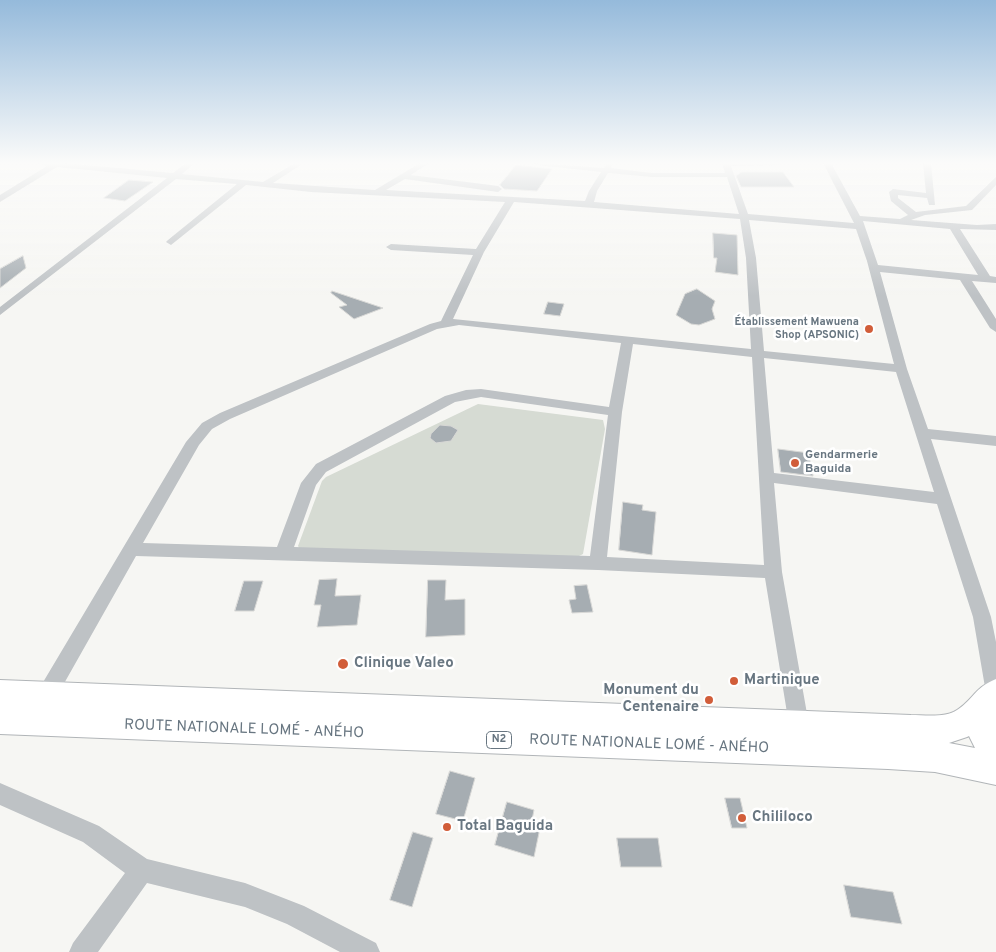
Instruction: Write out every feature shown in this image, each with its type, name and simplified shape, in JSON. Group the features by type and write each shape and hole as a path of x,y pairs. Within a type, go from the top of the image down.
{"highway":[{"name":"ROUTE NATIONALE LOMÉ - ANÉHO","path":"0,694 911,730 947,729 967,722 988,700"},
{"path":"988,700 980,722 982,731 996,753"},
{"name":"ROUTE NATIONALE LOMÉ - ANÉHO","path":"0,719 888,753 935,756 996,769"}],"street":[{"path":"0,312 134,207"},
{"path":"171,242 214,207"},
{"path":"446,323 479,252 506,207"},
{"path":"672,207 858,222 899,220 954,226 996,227"},
{"path":"741,207 751,258 773,572 798,725"},
{"path":"850,207 858,222 874,268 901,370 982,617 988,700"},
{"path":"905,207 913,214"},
{"path":"936,207 938,211"},
{"path":"899,220 913,214 970,207"},
{"path":"938,211 996,223"},
{"path":"954,226 991,280"},
{"path":"392,247 479,252"},
{"path":"874,268 991,280"},
{"path":"964,277 996,328"},
{"path":"46,696 193,442 207,426 234,412 446,323 628,340 901,370"},
{"path":"598,563 615,412 628,340"},
{"path":"283,554 309,483 321,468 450,399 481,393 615,412"},
{"path":"921,433 996,441"},
{"path":"766,477 943,499"},
{"path":"131,549 598,563 773,572"},
{"path":"982,617 996,635"},
{"path":"0,794 91,834 142,870 245,895 295,915 367,952"},
{"path":"82,952 142,870"}],"shaded area":[{"path":"478,404 603,420 605,429 583,554 577,557 303,553 298,546 322,481 326,477"}],"building":[{"path":"713,233 737,235 738,275 715,272 717,258 714,258"},
{"path":"23,256 26,268 0,288 0,269"},
{"path":"697,289 715,301 712,309 715,319 699,325 691,324 676,315 685,294"},
{"path":"332,291 383,308 354,319 339,307 347,305 331,293"},
{"path":"548,302 564,304 560,316 544,314"},
{"path":"440,425 451,426 458,430 451,441 436,443 430,438 431,434"},
{"name":"Gendarmerie Baguida","path":"778,449 809,453 813,476 781,472"},
{"path":"623,502 643,505 642,510 656,512 652,555 619,550"},
{"path":"337,579 335,596 361,595 357,625 317,627 321,605 314,605 319,580"},
{"path":"428,580 446,580 445,600 465,599 465,635 426,637"},
{"path":"244,581 263,581 254,611 235,611"},
{"path":"587,585 593,612 572,613 569,600 576,599 574,586"},
{"path":"450,771 475,778 463,821 436,814"},
{"path":"725,798 740,798 747,828 732,828"},
{"path":"507,802 534,810 531,825 540,828 534,857 495,845"},
{"path":"413,832 433,838 412,907 390,900"},
{"path":"617,838 658,838 662,867 621,867"},
{"path":"844,885 893,892 902,924 851,917"}],"place":[{"name":"Établissement Mawuena Shop (APSONIC)","path":"869,329"},
{"name":"Gendarmerie Baguida","path":"795,463"},
{"name":"Clinique Valeo","path":"343,664"},
{"name":"Martinique","path":"734,681"},
{"name":"Monument du Centenaire","path":"709,700"},
{"name":"Chililoco","path":"742,818"},
{"name":"Total Baguida","path":"447,827"}]}
